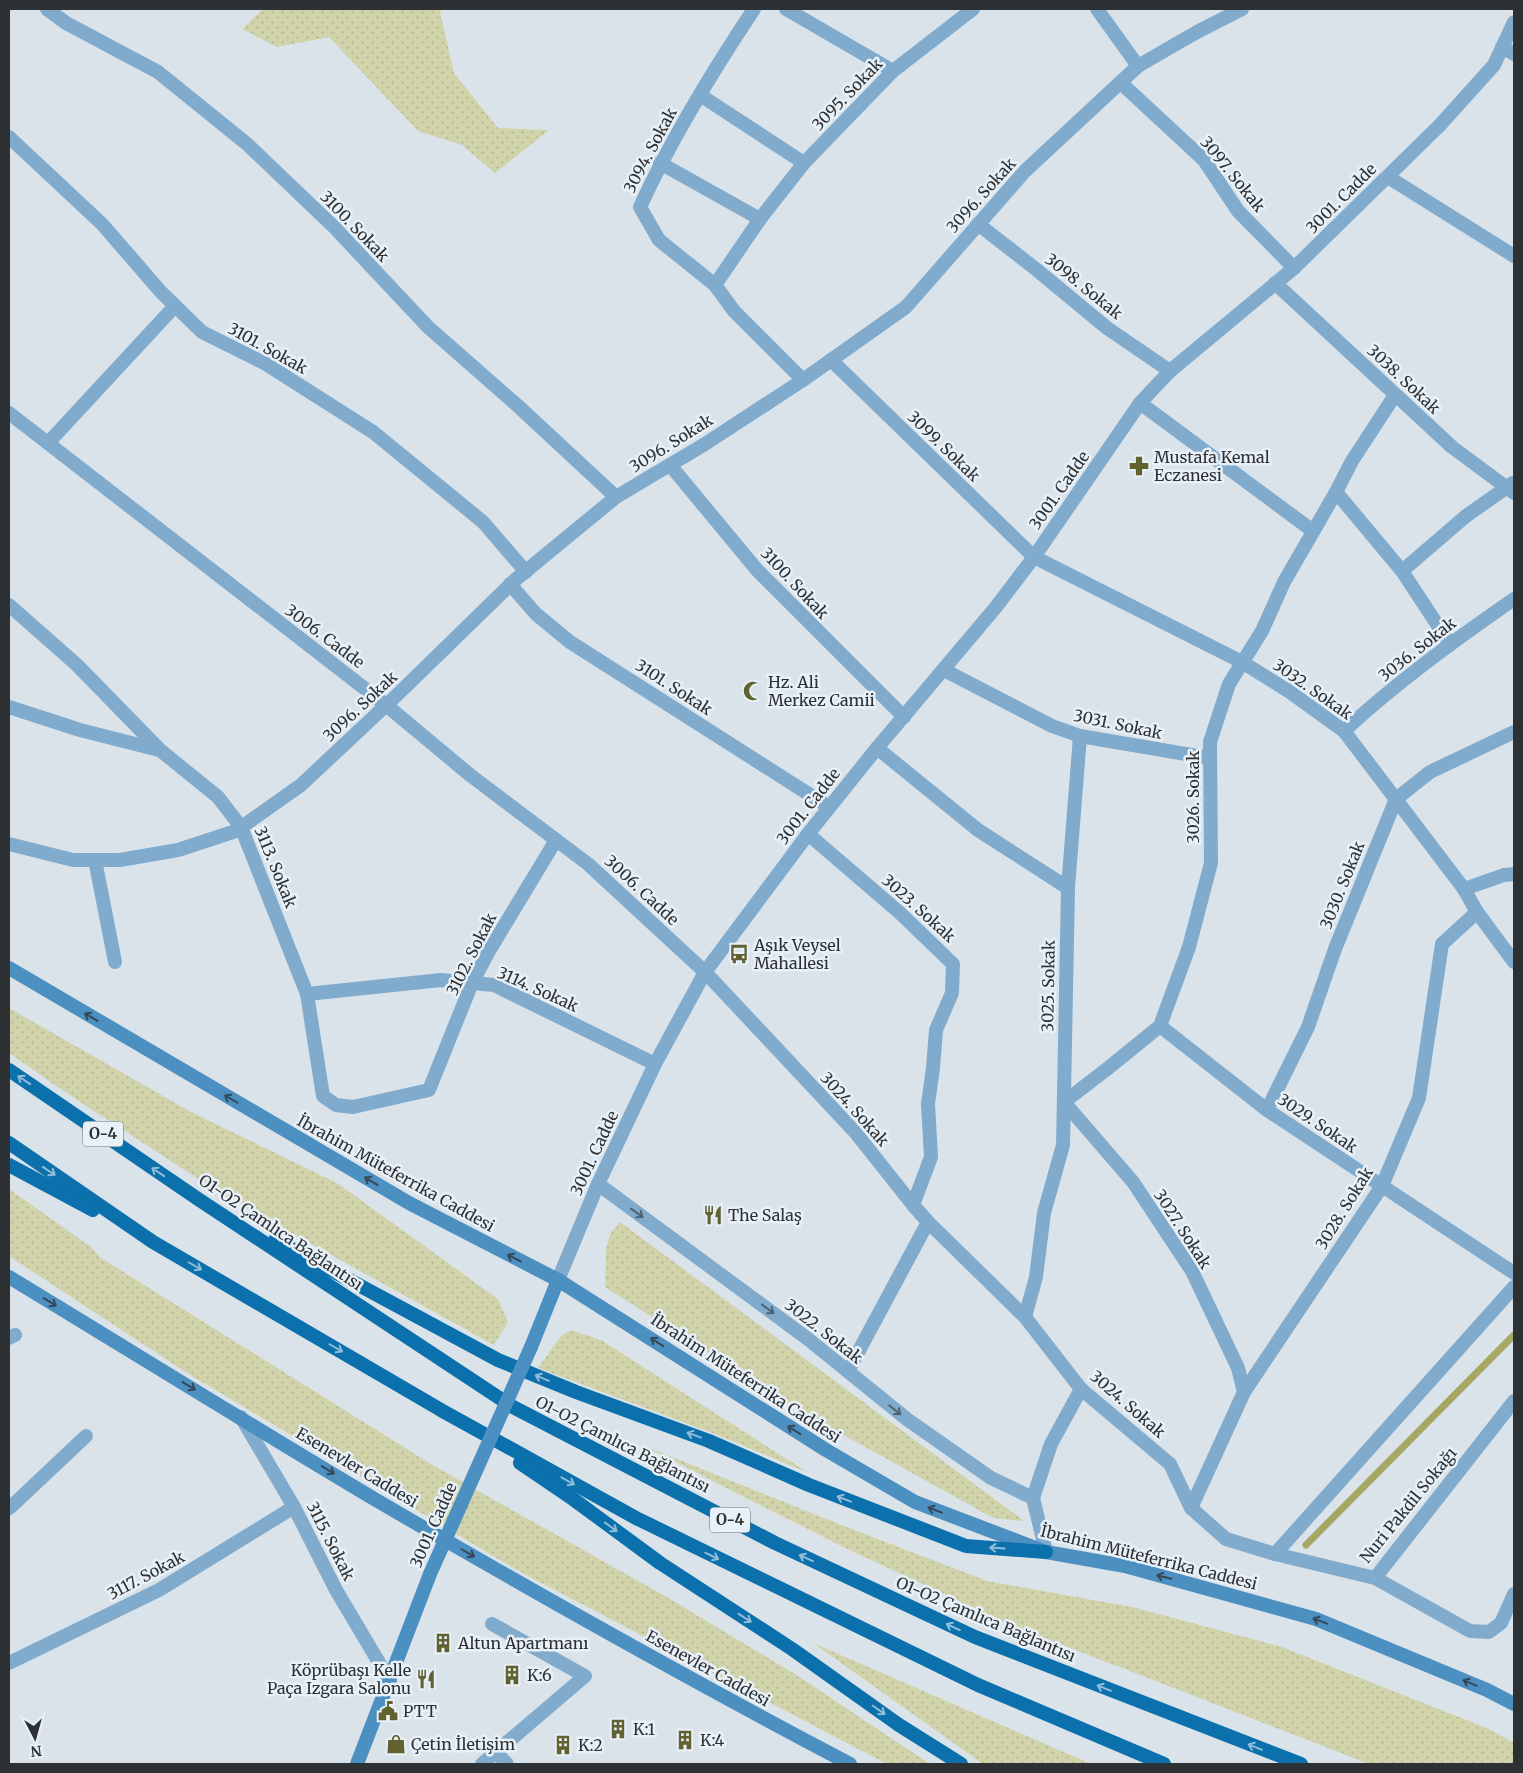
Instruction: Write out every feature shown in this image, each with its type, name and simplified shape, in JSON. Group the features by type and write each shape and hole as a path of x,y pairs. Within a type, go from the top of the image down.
{"highway":[{"name":"O1-O2 Çamlıca Bağlantısı","path":"9,1070 198,1199 513,1407 775,1543 975,1637 1301,1764"},
{"name":"O-4","path":"9,1143 153,1242 441,1410 646,1524 978,1685 1164,1764"},
{"path":"9,1165 153,1242"},
{"path":"198,1199 498,1360 576,1392 709,1440 809,1485 966,1546 1046,1552"},
{"path":"441,1410 573,1499 660,1563 792,1649 899,1725 961,1764"}],"main road":[{"name":"İbrahim Müteferrika Caddesi","path":"9,968 409,1203 558,1280 826,1450 915,1502 1046,1552 1125,1566 1316,1619 1487,1690 1514,1704"},
{"name":"Esenevler Caddesi","path":"9,1277 376,1499 540,1594 766,1720 850,1764"},
{"name":"3001. Cadde","path":"357,1764 430,1574 531,1346 558,1280"}],"street":[{"name":"3100. Sokak","path":"47,9 66,23 158,72 247,144 334,227 428,327 518,406 616,497"},
{"name":"3094. Sokak","path":"754,9 712,72 660,163 640,207 659,240 715,285 734,311 803,380"},
{"path":"786,9 893,71"},
{"name":"3095. Sokak","path":"715,285 760,219 804,163 893,71 973,9"},
{"path":"1097,9 1138,66"},
{"name":"3096. Sokak","path":"9,844 73,860 120,860 178,850 236,831 301,785 510,584 616,497 670,465 803,380 906,307 1024,171 1138,66 1242,9"},
{"name":"3001. Cadde","path":"558,1280 598,1184 656,1064 705,972 808,834 877,748 996,607 1034,557 1140,403 1170,371 1294,268 1440,125 1508,51 1514,22"},
{"name":"3097. Sokak","path":"1121,83 1204,160 1238,211 1294,268"},
{"path":"700,95 804,163"},
{"name":"3101. Sokak","path":"9,137 102,224 161,292 202,332 266,364 373,432 483,522 526,572"},
{"path":"660,163 760,219"},
{"path":"1388,177 1514,256"},
{"name":"3098. Sokak","path":"978,224 1108,328 1170,371"},
{"name":"3038. Sokak","path":"1275,283 1452,447 1512,488"},
{"path":"48,443 175,306"},
{"name":"3099. Sokak","path":"830,360 1034,557"},
{"name":"3026. Sokak","path":"1160,1026 1189,947 1211,863 1210,742 1229,684 1262,631 1284,582 1352,461 1395,395"},
{"path":"1140,403 1313,531"},
{"name":"3006. Cadde","path":"9,413 386,705 470,775 588,864 705,972"},
{"name":"3100. Sokak","path":"670,465 758,570 904,717"},
{"path":"1402,571 1466,516 1512,488"},
{"path":"1336,492 1402,571 1450,644"},
{"name":"3032. Sokak","path":"1034,557 1242,662 1290,692 1344,731 1464,889 1477,912 1514,962"},
{"name":"3101. Sokak","path":"510,584 536,614 570,642 829,807"},
{"name":"3036. Sokak","path":"1344,731 1362,714 1450,644 1514,599"},
{"name":"3113. Sokak","path":"9,605 77,665 160,750 218,798 241,827 307,994 323,1096 336,1106 353,1107 429,1090"},
{"name":"3031. Sokak","path":"944,670 1052,726 1080,736 1209,758"},
{"path":"9,708 80,730 160,750"},
{"name":"3030. Sokak","path":"1267,1110 1308,1027 1335,949 1396,799 1430,772 1514,732"},
{"name":"3025. Sokak","path":"1025,1317 1036,1277 1044,1213 1063,1145 1068,888 1080,736"},
{"path":"877,748 978,830 1068,888"},
{"name":"3023. Sokak","path":"808,834 900,913 953,964 952,993 936,1030 928,1104 931,1156 913,1205"},
{"name":"3102. Sokak","path":"429,1090 472,983 489,951 556,840"},
{"path":"95,860 115,962"},
{"path":"1464,889 1514,874"},
{"name":"3028. Sokak","path":"1191,1508 1244,1392 1382,1186 1419,1098 1442,944 1477,912"},
{"name":"3024. Sokak","path":"705,972 855,1132 928,1222 1025,1317 1081,1390 1170,1464 1191,1508 1226,1539 1275,1554"},
{"name":"3114. Sokak","path":"307,994 441,980 494,985 656,1064"},
{"path":"1064,1102 1160,1026"},
{"name":"3029. Sokak","path":"1160,1026 1267,1110 1514,1273"},
{"name":"3027. Sokak","path":"1064,1102 1133,1182 1192,1271 1238,1368 1244,1392"},
{"name":"3022. Sokak","path":"598,1184 808,1339 908,1420 991,1478 1033,1498"},
{"path":"848,1371 928,1222"},
{"path":"1275,1554 1514,1287"},
{"path":"1046,1552 1033,1498 1050,1444 1081,1390"},
{"name":"Nuri Pakdil Sokağı","path":"1275,1554 1374,1578 1514,1400"},
{"name":"3115. Sokak","path":"240,1417 294,1507 336,1590 390,1681"},
{"path":"9,1508 86,1436"},
{"name":"3117. Sokak","path":"9,1663 159,1590 294,1507"},
{"path":"1374,1578 1470,1631 1489,1632 1501,1623 1514,1594"},
{"path":"482,1764 585,1676 492,1624"},
{"path":"496,1752 507,1764"}],"green space":[{"path":"263,9 443,9 440,12 454,73 498,128 549,130 495,173 462,145 418,131 329,37 277,47 242,29"},
{"path":"9,1008 191,1112 337,1183 498,1299 508,1322 494,1345 223,1195 68,1094 9,1053"},
{"path":"9,1189 91,1247 101,1258 434,1466 665,1596 795,1674 930,1764 887,1764 515,1569 187,1373 9,1256"},
{"path":"620,1222 1024,1521 993,1518 797,1409 605,1287 606,1250 610,1234"},
{"path":"571,1330 601,1340 807,1472 715,1434 538,1368 560,1337"},
{"path":"642,1445 987,1581 1132,1607 1282,1647 1489,1729 1514,1743 1514,1764 1369,1764 1009,1624 845,1548"},
{"path":"813,1643 1091,1764 983,1764"}],"waterway":[{"path":"1306,1545 1514,1335"}],"place":[{"name":"Mustafa Kemal Eczanesi","path":"1139,466"},
{"name":"Hz. Ali Merkez Camii","path":"753,691"},
{"name":"Aşık Veysel Mahallesi","path":"739,954"},
{"name":"The Salaş","path":"713,1215"},
{"name":"Altun Apartmanı","path":"443,1643"},
{"name":"K:6","path":"512,1675"},
{"name":"Köprübaşı Kelle Paça Izgara Salonu","path":"426,1679"},
{"name":"PTT","path":"388,1711"},
{"name":"K:1","path":"618,1729"},
{"name":"K:4","path":"685,1740"},
{"name":"Çetin İletişim","path":"396,1744"},
{"name":"K:2","path":"563,1745"}]}
